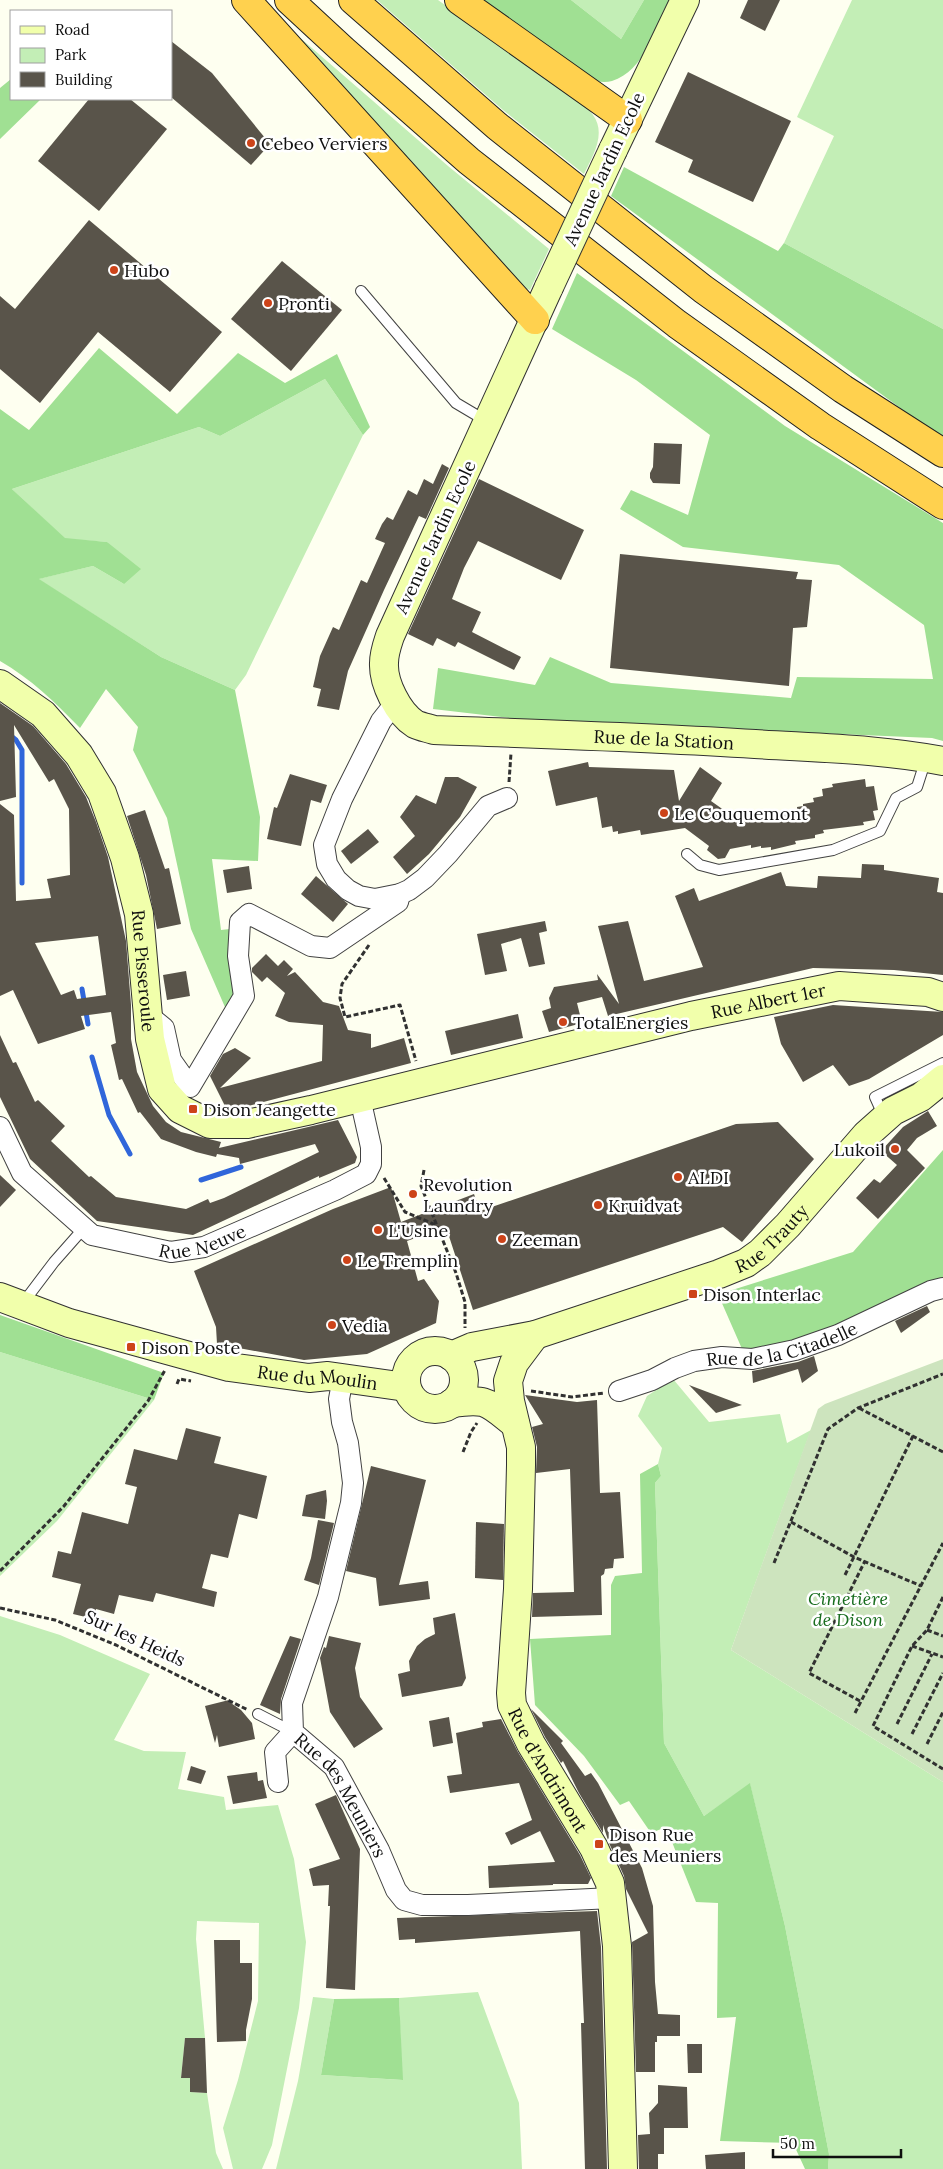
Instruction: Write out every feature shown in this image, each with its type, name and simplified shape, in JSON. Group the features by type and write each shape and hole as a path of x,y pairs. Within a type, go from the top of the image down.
{"highway":[{"path":"246,0 535,320"},
{"path":"289,0 469,161 676,324 820,426 943,505"},
{"path":"353,0 498,126 703,289 843,389 943,454"},
{"path":"459,0 628,120"}],"main road":[{"name":"Avenue Jardin Ecole","path":"396,702 385,678 384,664 390,636 549,287 685,0"},
{"name":"Rue Pisseroule","path":"0,684 43,714 79,755 102,793 125,858 139,914 148,1015 155,1062 162,1089 180,1109 210,1124 247,1124 360,1098"},
{"name":"Rue de la Station","path":"396,702 416,724 434,730 608,735 897,752 934,759"},
{"name":"Rue Albert 1er","path":"360,1098 692,1016 840,986 928,992 943,997"},
{"name":"Rue Trauty","path":"462,1351 530,1336 719,1274 746,1263 760,1253 788,1225 866,1135 885,1118 932,1095 943,1079"},
{"name":"Rue du Moulin","path":"10,1302 69,1323 229,1368 309,1378 328,1376 341,1388 406,1387"},
{"name":"Rue Trauty","path":"458,1392 481,1366 530,1336"},
{"name":"Rue d'Andrimont","path":"530,1336 514,1364 508,1381 510,1401 521,1447 518,1589 511,1693 512,1704 531,1744 594,1848 610,1883 617,1946 623,2169"},
{"path":"432,1350 462,1351 459,1363 463,1372 458,1392 437,1409 421,1406 409,1394 406,1387 408,1367 422,1353 432,1350"},
{"path":"458,1392 476,1400 484,1401 515,1424"}],"street":[{"path":"396,702 381,721 342,799 324,845 327,864 336,879 348,890 359,896 375,899 400,894 425,878 469,831 488,806 507,798"},
{"path":"148,1015 164,1028 171,1060 190,1087 244,996 238,956 240,922 249,914 311,946 330,948 398,902 400,894"},
{"path":"360,1098 371,1147 371,1164"},
{"name":"Rue Neuve","path":"0,1127 22,1173 92,1235 171,1252 204,1247 335,1190 366,1174 371,1164"},
{"name":"Rue de la Citadelle","path":"619,1391 652,1380 694,1361 738,1356 752,1359 795,1350 838,1335 931,1291 943,1288"},
{"name":"Rue des Meuniers","path":"341,1388 342,1422 348,1443 353,1483 351,1503 328,1596 292,1703 293,1732 334,1767 379,1850 396,1890 404,1900 422,1905 468,1905 612,1898"},
{"path":"278,1782 275,1752 293,1732"}],"lane":[{"path":"361,291 456,403 488,422"},
{"path":"687,854 700,865 719,870 834,850 880,831 896,798 917,787 934,759"},
{"path":"885,1118 875,1097 943,1063"},
{"path":"10,1302 54,1262 84,1228"},
{"path":"255,1713 293,1732"}],"path":[{"path":"509,774 512,749"},
{"path":"373,939 342,984 340,998 345,1017 400,1005 417,1063"},
{"path":"371,1164 388,1183 405,1212 436,1226"},
{"path":"424,1170 421,1186 456,1273 465,1302 462,1351"},
{"path":"0,1571 64,1506 148,1401 176,1352"},
{"path":"774,1562 828,1429 858,1408 943,1374"},
{"path":"177,1384 179,1379"},
{"path":"522,1390 572,1397 619,1391"},
{"path":"858,1408 943,1452"},
{"path":"846,1575 913,1436"},
{"path":"791,1522 854,1557 921,1586"},
{"path":"854,1713 943,1543"},
{"path":"860,1701 809,1672 866,1561"},
{"path":"943,1597 927,1630 912,1646 873,1726 943,1769"},
{"name":"Sur les Heids","path":"0,1608 56,1620 116,1645 255,1713"},
{"path":"927,1630 943,1636"},
{"path":"912,1646 943,1657"},
{"path":"897,1724 932,1654"},
{"path":"912,1734 943,1673"},
{"path":"928,1744 943,1712"}],"green space":[{"path":"377,0 438,0 579,101 593,115 599,130 597,145 584,174 503,110"},
{"path":"478,0 571,0 621,39 644,0 671,0 655,35 633,68 623,76 612,81 603,82 589,81"},
{"path":"571,0 644,0 621,39"},
{"path":"852,0 943,0 943,329 784,243 834,136 797,117"},
{"path":"290,29 448,166 549,249 530,290 519,286"},
{"path":"10,80 10,100 40,100 0,139 0,88"},
{"path":"624,167 778,251 784,243 943,329 943,436 918,421 611,196"},
{"path":"577,273 785,426 943,523 943,741 932,738 536,721 433,709 438,668 535,685 550,657 611,683 791,698 797,677 933,679 924,625 839,565 683,547 620,509 631,490 688,515 710,435 636,380 552,329"},
{"path":"99,348 177,414 238,353 285,383 337,354 370,427 363,435 325,379 220,436 199,427 12,489 65,538 107,542 141,569 124,584 93,566 39,579 161,657 235,690 260,817 258,861 212,859 221,930 230,929 234,990 228,1014 191,929 167,818 133,750 138,727 106,689 80,728 42,691 0,661 0,409 29,430"},
{"path":"325,379 363,435 246,675 235,690 161,657 38,579 93,566 124,584 107,542 65,539 12,489 199,427 220,436"},
{"path":"943,1150 943,1279 837,1330 746,1358 721,1301 729,1291 853,1252"},
{"path":"0,1315 164,1373 154,1400 0,1352"},
{"path":"0,1352 154,1400 57,1521 0,1576"},
{"name":"Cimetière de Dison","path":"943,1359 943,1782 731,1650 818,1409 825,1404"},
{"path":"673,1379 709,1422 780,1414 787,1443 811,1430 731,1650 943,1782 943,2169 828,2169 829,2154 785,1926 750,1784 704,1816 664,1743 655,1483 661,1476 658,1464 662,1448 638,1416 647,1396"},
{"path":"658,1464 661,1476 655,1483 664,1743 704,1816 750,1783 785,1926 829,2154 828,2169 805,2169 793,2143 720,2141 736,2017 717,2018 718,1903 696,1902 666,1827 651,1833 629,1801 620,1805 584,1756 535,1705 530,1639 611,1635 611,1585 615,1576 642,1573 640,1474"},
{"path":"0,1616 60,1635 150,1674 114,1740 144,1751 186,1752 178,1789 224,1797 226,1810 278,1805 294,1859 306,1942 299,2008 272,2145 262,2169 233,2169 223,2128 238,2080 258,2001 259,1923 197,1921 196,1939 205,2038 185,2039 181,2077 190,2078 190,2092 207,2093 216,2153 223,2169 0,2169"},
{"path":"478,1992 519,2103 522,2169 276,2169 298,2081 313,1997 334,1999 321,2075 402,2080 399,1998"},
{"path":"399,1998 403,2080 321,2075 334,1999"}],"building":[{"path":"748,0 780,0 765,31 740,18"},
{"path":"172,42 212,73 270,144 251,165 172,98"},
{"path":"688,72 791,121 753,202 688,172 693,160 655,142"},
{"path":"88,100 131,100 167,129 99,211 38,161"},
{"path":"89,220 222,332 170,392 98,332 40,403 0,369 0,296 15,309"},
{"path":"282,261 342,310 291,371 231,319"},
{"path":"654,443 682,444 680,484 653,483 650,473 653,467"},
{"path":"442,464 449,468 426,519 419,516 384,590 348,671 339,710 317,706 321,689 313,687 320,656 333,627 339,630 361,580 367,583 385,543 375,539 382,524 387,517 393,520 408,490 417,495 424,479 433,484"},
{"path":"479,479 584,530 561,580 478,541 464,568 452,599 481,612 472,632 521,657 514,670 458,642 455,647 437,638 433,646 408,634"},
{"path":"620,554 798,572 796,579 812,580 807,627 793,628 789,686 610,668"},
{"path":"0,703 33,726 66,764 86,797 96,822 108,857 126,941 131,1005 131,1039 137,1072 153,1106 166,1122 181,1132 221,1142 219,1148 338,1120 357,1157 355,1163 319,1178 319,1176 193,1235 97,1221 30,1159 0,1097 0,1035 13,1063 16,1062 35,1102 38,1100 65,1126 51,1141 89,1177 91,1176 116,1197 186,1209 208,1199 210,1203 224,1198 319,1152 315,1144 240,1164 239,1158 217,1154 216,1157 161,1139 140,1112 138,1113 122,1079 119,1080 111,1045 116,1043 111,1012 81,1016 85,1029 38,1044 13,990 0,996 0,804 14,815 16,901 51,898 47,879 70,875 69,809 54,779 49,782 14,725 16,797 0,801","holes":["98,936 106,995 77,999 74,990 61,995 35,943"]},
{"name":"Le Couquemont","path":"588,762 589,767 674,770 679,801 700,767 722,783 711,801 728,813 749,809 749,812 769,811 769,814 797,810 797,807 803,806 803,804 814,802 813,798 823,796 822,789 833,787 832,784 865,779 866,787 874,786 878,810 873,811 875,820 863,822 864,825 823,830 824,833 815,835 815,838 795,841 796,844 771,850 771,847 761,848 761,846 751,848 751,845 730,849 725,858 718,859 707,850 709,846 685,828 641,835 640,830 618,834 618,831 613,832 612,826 602,828 597,797 556,806 548,771"},
{"path":"290,774 327,785 321,803 311,800 301,846 267,839 274,807 277,808"},
{"path":"445,777 458,777 477,787 460,817 429,854 407,874 393,857 415,836 400,817 416,795 436,804"},
{"path":"145,810 165,869 169,868 181,924 157,929 146,875 127,816"},
{"path":"368,829 379,842 351,864 341,851"},
{"path":"862,864 884,865 884,870 939,878 937,892 943,893 943,975 894,970 813,968 608,1016 602,997 577,1003 582,1023 549,1032 542,1011 551,1008 549,998 554,987 598,980 597,974 619,1004 598,926 628,921 644,981 703,967 675,896 694,888 699,901 781,872 786,886 817,888 818,876 861,878"},
{"path":"249,866 252,889 227,893 223,870"},
{"path":"316,876 348,904 333,922 301,894"},
{"path":"545,921 547,931 539,933 545,964 529,967 521,938 501,944 507,971 485,975 477,934"},
{"path":"266,954 278,966 284,960 293,969 287,976 295,972 323,1002 339,1006 348,1030 371,1034 371,1048 404,1038 411,1063 248,1106 226,1108 210,1076 223,1054 235,1048 251,1058 220,1088 322,1061 323,1025 289,1022 275,1016 285,993 267,977 262,982 252,972 252,968"},
{"path":"186,971 190,996 167,1000 163,975"},
{"path":"833,1005 943,1012 943,1035 869,1079 849,1086 833,1065 803,1082 781,1044 774,1017"},
{"path":"518,1014 523,1038 451,1055 445,1031"},
{"path":"928,1111 937,1126 917,1138 907,1150 925,1168 878,1219 856,1198 874,1179 880,1183 897,1165 881,1151 903,1127"},
{"path":"778,1122 814,1159 742,1242 723,1227 473,1310 446,1227 407,1241 418,1281 424,1279 439,1301 436,1323 367,1354 304,1360 217,1344 216,1327 194,1271 333,1209 391,1187 401,1222 474,1194 480,1211 736,1124"},
{"path":"0,1175 16,1190 0,1207"},
{"path":"927,1306 930,1312 901,1333 895,1321"},
{"path":"814,1356 818,1371 802,1383 798,1369 753,1383 752,1371 798,1362"},
{"path":"689,1385 742,1405 716,1413"},
{"path":"525,1395 577,1402 597,1400 600,1493 620,1492 624,1558 614,1559 613,1568 605,1569 604,1574 601,1576 602,1615 532,1617 533,1593 574,1592 570,1469 536,1473 537,1447 532,1427 543,1424"},
{"path":"186,1428 221,1437 214,1463 267,1476 257,1519 239,1514 228,1558 211,1554 202,1588 217,1592 214,1607 156,1593 153,1602 119,1595 114,1614 96,1609 94,1619 73,1614 81,1584 52,1577 58,1551 71,1554 82,1512 128,1524 137,1487 125,1484 134,1449 177,1460"},
{"path":"371,1466 426,1480 399,1585 428,1581 430,1599 379,1606 376,1578 346,1571"},
{"path":"326,1490 325,1519 302,1516 306,1495"},
{"path":"318,1520 334,1523 319,1585 304,1580 311,1558"},
{"path":"476,1522 504,1524 503,1580 475,1578"},
{"path":"455,1613 466,1678 462,1686 402,1697 398,1674 410,1671 409,1661 417,1646 435,1634 433,1618"},
{"path":"290,1636 301,1639 281,1699 280,1714 260,1705"},
{"path":"329,1636 361,1643 355,1668 360,1697 383,1729 354,1748 330,1712 320,1658 324,1647 326,1648"},
{"path":"229,1700 252,1723 255,1739 219,1747 217,1735 215,1743 205,1706"},
{"path":"531,1709 563,1741 561,1743 585,1776 591,1773 598,1783 642,1868 653,1906 655,1982 658,2014 680,2015 680,2036 657,2036 657,2042 655,2042 655,2072 636,2072 632,1942 648,1933 626,1889 624,1876 603,1825 603,1833 579,1793 563,1761 561,1763 545,1737"},
{"path":"449,1717 453,1743 433,1747 429,1721"},
{"path":"501,1719 518,1752 580,1855 591,1878 588,1884 489,1888 488,1866 555,1862 540,1831 511,1845 505,1833 532,1820 519,1783 450,1793 447,1776 462,1774 456,1733 483,1727 482,1722"},
{"path":"191,1766 206,1771 201,1784 187,1780"},
{"path":"257,1772 258,1781 263,1780 267,1798 233,1804 227,1776"},
{"path":"336,1795 360,1849 355,1990 326,1988 330,1906 328,1906 329,1885 313,1886 309,1869 340,1859 315,1804"},
{"path":"597,1911 601,1947 607,2169 585,2169 581,2023 584,2023 580,1931 415,1943 415,1939 399,1940 397,1918"},
{"path":"214,1940 240,1940 240,1963 252,1963 252,1999 246,2030 246,2041 217,2042"},
{"path":"185,2038 205,2038 207,2093 190,2092 190,2078 181,2078"},
{"path":"687,2044 702,2044 702,2073 688,2073"},
{"path":"658,2085 687,2087 688,2128 664,2128 664,2154 658,2154 658,2169 639,2169 638,2135 650,2134 649,2113 658,2103"},
{"path":"745,2152 745,2169 706,2169 705,2155"}],"waterway":[{"path":"0,727 16,740 22,750 22,883"},
{"path":"82,989 88,1024"},
{"path":"92,1057 109,1115 130,1154"},
{"path":"201,1180 241,1167"}],"place":[{"name":"Cebeo Verviers","path":"251,143"},
{"name":"Hubo","path":"114,270"},
{"name":"Pronti","path":"268,303"},
{"name":"Le Couquemont","path":"664,813"},
{"name":"TotalEnergies","path":"563,1022"},
{"name":"Dison Jeangette","path":"193,1109"},
{"name":"Lukoil","path":"895,1149"},
{"name":"ALDI","path":"678,1177"},
{"name":"Revolution Laundry","path":"413,1194"},
{"name":"Kruidvat","path":"598,1205"},
{"name":"L'Usine","path":"378,1230"},
{"name":"Zeeman","path":"502,1239"},
{"name":"Le Tremplin","path":"347,1260"},
{"name":"Dison Interlac","path":"693,1294"},
{"name":"Vedia","path":"332,1325"},
{"name":"Dison Poste","path":"131,1347"},
{"name":"Dison Rue des Meuniers","path":"599,1844"}]}
